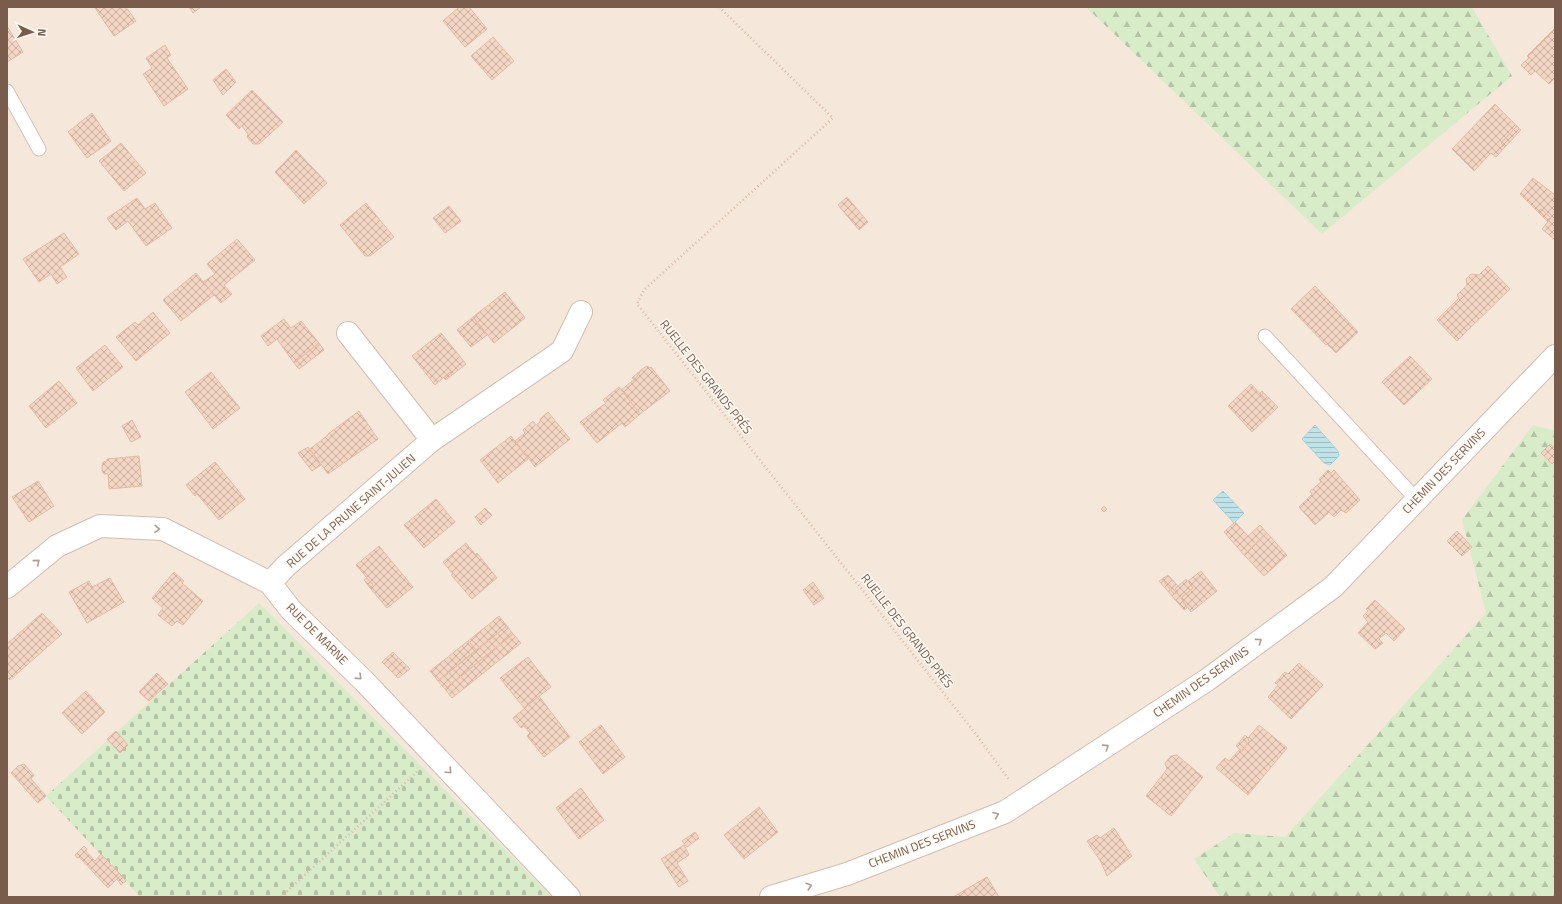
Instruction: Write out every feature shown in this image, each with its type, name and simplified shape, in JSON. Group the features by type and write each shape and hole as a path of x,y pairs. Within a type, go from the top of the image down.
{"street":[{"name":"RUE DE LA PRUNE SAINT-JULIEN","path":"270,583 286,566 432,440 562,351 580,312"},
{"path":"348,333 432,440"},
{"name":"CHEMIN DES SERVINS","path":"771,897 847,874 1005,812 1207,680 1333,587 1555,356"},
{"name":"RUE DE MARNE","path":"7,587 56,546 100,526 163,529 270,583 291,610 364,681 569,897"}],"lane":[{"path":"7,91 39,149"},
{"path":"1265,336 1417,500"}],"path":[{"name":"RUELLE DES GRANDS PRÉS","path":"719,7 833,118 644,290 637,304 976,733 1024,800"},
{"path":"281,897 435,755"}],"shaded area":[{"path":"7,7 1555,7 1555,699 1444,897 7,897"}],"green space":[{"path":"1086,7 1472,7 1512,76 1322,234"},
{"path":"1533,425 1555,431 1555,897 1220,897 1194,859 1234,833 1285,837 1486,613 1462,520"},
{"path":"259,603 552,897 140,897 46,796"}],"water":[{"path":"1315,425 1338,451 1339,456 1330,465 1324,463 1302,439"},
{"path":"1223,491 1244,513 1234,523 1213,500"}],"building":[{"path":"126,7 136,21 114,36 95,8"},
{"path":"189,7 201,7 193,13"},
{"path":"459,7 469,7 487,29 465,47 443,21"},
{"path":"7,26 23,52 7,62"},
{"path":"1555,28 1555,78 1549,84 1535,71 1531,75 1521,65 1529,58 1527,56"},
{"path":"493,37 514,61 492,80 471,56"},
{"path":"165,45 171,55 167,58 188,89 164,106 143,74 152,68 146,58"},
{"path":"226,69 236,82 223,95 213,80"},
{"path":"252,90 283,122 259,144 253,144 247,137 248,134 242,126 239,129 226,115"},
{"path":"1495,104 1517,126 1501,143 1505,147 1496,157 1491,153 1474,171 1452,149"},
{"path":"92,113 111,141 87,158 68,132"},
{"path":"1517,126 1521,130 1505,147 1501,143"},
{"path":"121,143 146,173 124,191 99,161"},
{"path":"296,150 327,183 304,204 275,172"},
{"path":"1533,178 1555,195 1555,240 1542,229 1551,218 1541,209 1538,212 1520,194"},
{"path":"847,197 868,222 859,230 838,205"},
{"path":"137,198 145,209 155,203 172,228 146,246 128,221 116,230 107,218"},
{"path":"366,203 394,237 370,256 365,256 340,225"},
{"path":"449,206 461,221 445,233 433,218"},
{"path":"1541,209 1551,218 1548,222 1538,212"},
{"path":"64,233 79,254 60,267 67,277 57,284 51,274 39,282 23,259"},
{"path":"237,239 255,260 224,285 232,294 221,303 203,282 215,274 207,264"},
{"path":"1488,266 1510,289 1457,341 1437,320 1459,298 1457,295 1467,285 1466,279 1471,274 1479,275"},
{"path":"196,273 214,295 181,321 163,300"},
{"path":"1315,286 1358,332 1336,353 1327,344 1326,345 1291,309"},
{"path":"505,292 525,318 494,343 473,317"},
{"path":"153,312 170,333 136,361 116,337 135,322 138,325"},
{"path":"473,317 487,335 471,347 457,330"},
{"path":"284,319 291,328 301,321 319,343 294,363 277,339 268,346 261,336"},
{"path":"441,333 466,364 452,375 450,372 435,385 412,356"},
{"path":"319,343 324,350 299,369 294,363"},
{"path":"105,345 123,367 93,391 76,368"},
{"path":"1410,356 1432,379 1404,405 1382,382"},
{"path":"647,366 650,368 651,367 670,391 640,414 621,390 636,378 641,370"},
{"path":"641,370 636,378 634,380 632,378"},
{"path":"211,372 240,408 213,429 185,392"},
{"path":"450,372 452,375 446,380 444,378"},
{"path":"59,381 77,403 46,428 29,406"},
{"path":"1251,384 1266,400 1269,398 1278,407 1252,432 1228,406"},
{"path":"619,387 640,414 625,427 622,423 597,443 580,422 606,403 603,400"},
{"path":"1262,391 1269,398 1266,400 1260,393"},
{"path":"359,411 378,439 328,474 310,449"},
{"path":"548,412 570,439 535,467 515,441 525,433 523,430 533,421 536,425"},
{"path":"132,420 141,437 131,442 122,426"},
{"path":"511,436 528,459 498,483 480,460"},
{"path":"1550,444 1555,448 1555,461 1552,464 1541,453"},
{"path":"308,447 321,465 312,471 298,453"},
{"path":"139,456 142,486 109,489 108,474 104,474 102,471 103,462 107,461 107,459"},
{"path":"215,462 245,499 219,520 197,494 195,496 186,485"},
{"path":"1328,470 1331,473 1334,470 1360,500 1346,513 1341,510 1334,517 1329,512 1315,525 1299,507 1312,494 1310,491 1321,482 1319,479"},
{"path":"38,481 54,506 29,522 12,497"},
{"path":"436,499 455,522 424,548 404,525"},
{"path":"1104,506 1107,509 1104,512 1101,509"},
{"path":"485,508 492,515 481,525 475,517"},
{"path":"1235,522 1248,536 1260,525 1267,533 1244,555 1224,532"},
{"path":"1457,531 1472,547 1462,556 1447,541"},
{"path":"1267,533 1287,555 1264,576 1244,555"},
{"path":"466,543 476,555 477,553 497,578 472,599 451,575 453,574 443,562"},
{"path":"379,546 413,587 387,608 370,588 373,585 356,565"},
{"path":"1201,571 1217,591 1191,612 1181,598 1193,588 1188,581"},
{"path":"174,572 184,581 182,583 203,601 183,625 177,621 172,626 158,615 163,608 152,598"},
{"path":"1168,575 1178,586 1175,589 1178,592 1174,594 1162,579"},
{"path":"110,578 124,602 87,623 69,592 89,581 92,587"},
{"path":"367,578 373,585 370,588 364,580"},
{"path":"1162,579 1174,594 1178,592 1175,589 1186,579 1193,588 1181,598 1187,608 1184,610 1159,581"},
{"path":"813,582 824,598 814,605 803,590"},
{"path":"1375,600 1405,629 1394,641 1386,633 1379,639 1383,643 1375,649 1358,633 1368,622 1363,616 1368,611 1366,609"},
{"path":"42,613 62,634 10,680 7,677 7,644"},
{"path":"499,616 507,626 476,650 468,641"},
{"path":"507,626 513,634 445,689 438,681"},
{"path":"513,634 521,643 452,698 445,689"},
{"path":"468,641 476,650 438,681 430,671"},
{"path":"393,652 410,669 398,678 382,662"},
{"path":"528,657 551,687 524,708 500,678"},
{"path":"1299,663 1323,685 1291,719 1268,697 1278,685 1275,683 1285,672 1288,674"},
{"path":"157,673 168,684 149,701 139,692"},
{"path":"86,691 105,712 82,734 62,713"},
{"path":"539,696 570,737 544,757 527,736 530,733 524,726 521,728 513,718"},
{"path":"601,725 625,757 603,774 579,742"},
{"path":"1259,725 1287,748 1248,795 1216,768 1225,758 1229,761 1240,749 1242,751 1249,742 1248,738"},
{"path":"116,731 128,745 120,753 107,739"},
{"path":"1245,735 1249,742 1242,751 1236,746"},
{"path":"1177,755 1203,777 1171,816 1146,796 1167,769 1165,763 1171,756"},
{"path":"24,764 34,775 31,779 46,796 38,803 11,773 18,766"},
{"path":"581,788 604,820 579,839 556,808"},
{"path":"759,807 778,832 744,859 724,835"},
{"path":"1114,828 1132,856 1107,876 1101,862 1087,841 1097,835 1100,838"},
{"path":"695,832 699,838 687,847 682,841"},
{"path":"684,845 689,855 677,863 688,881 679,887 661,859"},
{"path":"84,846 87,849 86,851 95,861 101,854 121,875 108,888 79,857 77,858 75,855"},
{"path":"121,875 126,881 121,885 117,879"},
{"path":"987,877 999,897 953,897"}]}
